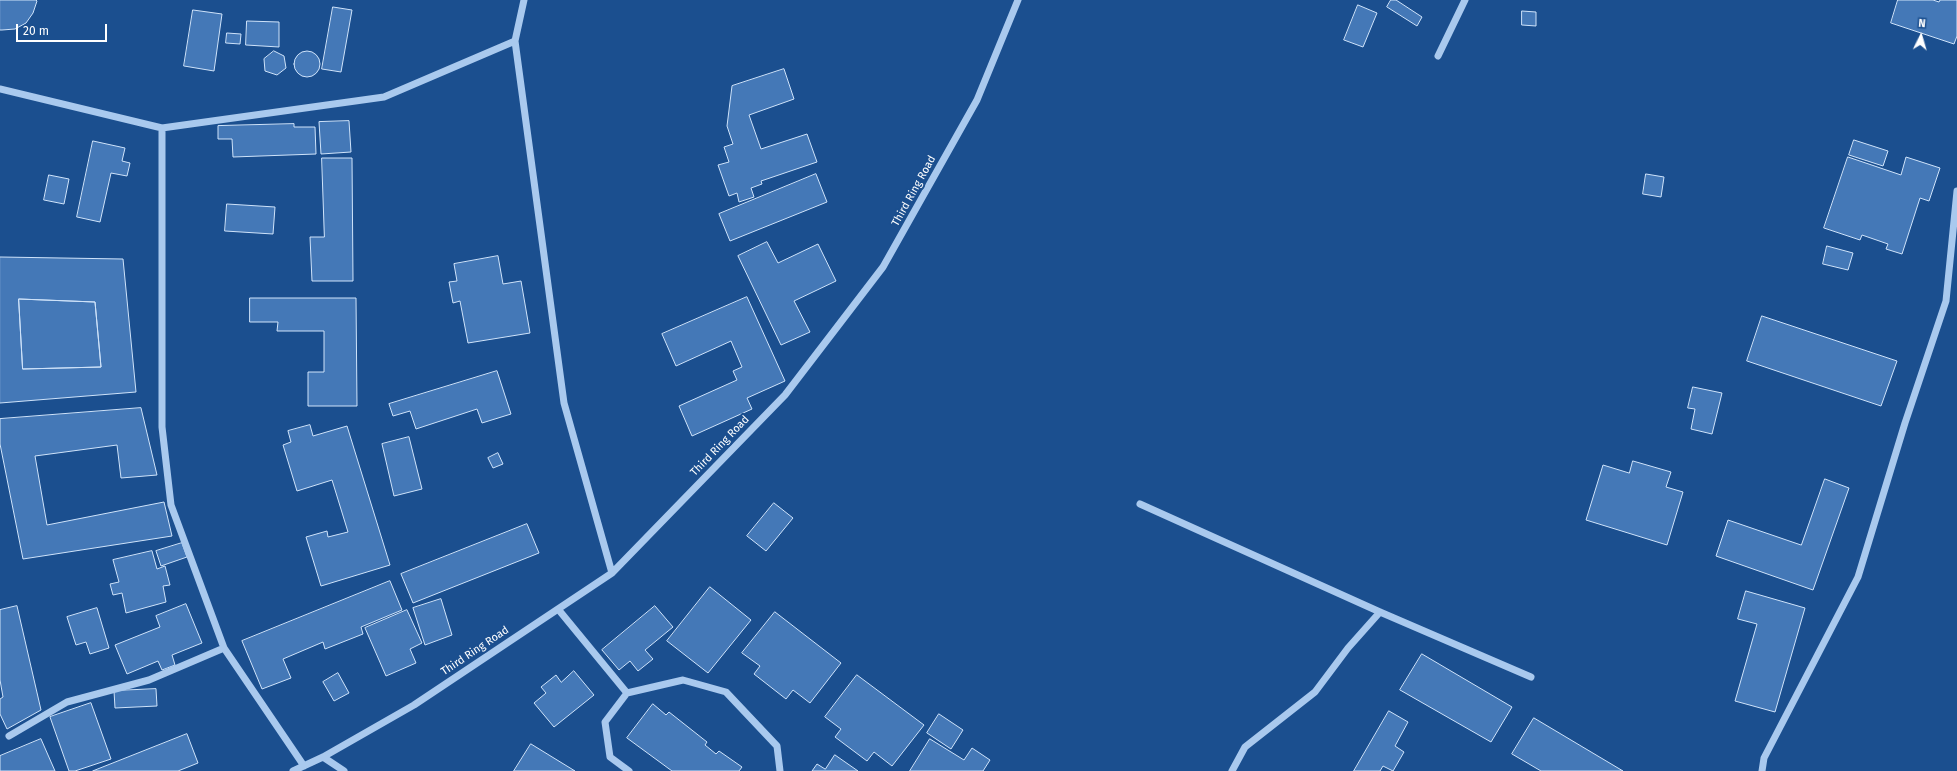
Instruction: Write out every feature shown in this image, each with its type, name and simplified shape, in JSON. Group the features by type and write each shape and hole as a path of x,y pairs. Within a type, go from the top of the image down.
{"street":[{"path":"524,0 515,41 564,403 612,573"},
{"name":"Third Ring Road","path":"294,771 323,757 414,705 612,573 785,395 884,267 977,100 1018,0"},
{"path":"1438,56 1465,0"},
{"path":"0,89 162,128 384,97 515,41"},
{"path":"162,128 162,427 171,505 224,648 304,766"},
{"path":"1762,771 1764,758 1858,577 1905,423 1946,301 1957,190"},
{"path":"1140,504 1380,612 1531,677"},
{"path":"558,609 627,693"},
{"path":"1232,771 1245,747 1315,692 1348,648 1380,612"},
{"path":"9,736 67,702 149,680 224,648"},
{"path":"629,771 610,757 605,722 627,693 684,680 726,692 777,746 780,771"},
{"path":"323,757 344,771"}],"building":[{"path":"0,0 37,1 33,13 26,23 15,29 0,30"},
{"path":"1391,0 1396,0 1422,17 1417,26 1387,7"},
{"path":"1898,0 1933,0 1939,2 1940,0 1957,0 1957,36 1954,44 1891,23"},
{"path":"1358,5 1377,13 1363,47 1344,40"},
{"path":"333,7 352,10 341,72 322,69"},
{"path":"193,10 222,14 214,71 184,66"},
{"path":"1522,11 1536,12 1536,26 1522,25"},
{"path":"247,21 279,22 279,47 246,45"},
{"path":"227,33 241,34 240,44 226,43"},
{"path":"274,51 284,56 286,68 277,75 265,71 264,59"},
{"path":"307,51 316,55 320,64 316,73 307,77 298,73 294,64 298,55"},
{"path":"784,69 794,99 749,115 761,149 807,134 817,162 761,181 762,184 751,188 754,197 739,202 737,193 729,196 718,165 729,162 724,147 733,144 727,126 732,86"},
{"path":"349,121 351,152 321,154 319,122"},
{"path":"294,124 294,127 315,127 316,154 233,157 232,139 218,139 218,126"},
{"path":"1854,140 1888,151 1883,166 1849,155"},
{"path":"93,141 125,148 122,161 130,163 127,176 111,173 100,222 77,217"},
{"path":"1848,157 1901,175 1906,157 1940,168 1929,201 1920,198 1902,254 1886,249 1888,244 1862,235 1860,240 1824,228"},
{"path":"322,158 352,158 353,281 312,281 310,237 324,237"},
{"path":"816,174 827,202 730,241 719,214"},
{"path":"1646,174 1664,177 1661,197 1643,194"},
{"path":"49,175 69,179 64,204 44,200"},
{"path":"227,204 275,207 273,234 225,231"},
{"path":"767,242 778,263 818,244 836,281 794,301 810,332 781,345 738,256"},
{"path":"1827,246 1853,253 1848,270 1823,264"},
{"path":"498,256 503,284 521,281 530,333 468,343 460,301 453,303 449,282 457,281 454,264"},
{"path":"0,257 123,259 136,392 0,403","holes":["19,299 95,302 101,367 23,369"]},
{"path":"747,297 785,381 747,398 752,409 692,436 679,406 737,380 733,371 742,367 731,341 676,366 662,334"},
{"path":"250,298 356,298 357,406 308,406 308,372 324,372 324,331 277,331 278,322 250,322"},
{"path":"19,299 95,302 101,367 23,369"},
{"path":"1762,316 1897,361 1881,406 1747,361"},
{"path":"497,371 511,414 482,423 477,409 416,429 410,411 393,416 389,404"},
{"path":"1693,387 1722,393 1712,434 1691,429 1695,409 1688,408"},
{"path":"141,408 157,475 121,478 117,445 35,456 47,525 164,502 172,536 23,559 0,444 0,419"},
{"path":"310,425 313,436 347,426 390,565 321,586 306,537 327,531 328,537 348,532 332,480 297,491 283,445 291,442 288,431"},
{"path":"409,437 422,489 394,496 382,444"},
{"path":"498,453 503,464 493,468 488,458"},
{"path":"1633,461 1671,472 1666,487 1683,492 1667,545 1586,520 1603,465 1629,473"},
{"path":"1825,479 1849,488 1813,590 1716,556 1728,520 1801,545"},
{"path":"774,503 793,518 766,551 747,536"},
{"path":"527,524 539,553 413,603 401,574"},
{"path":"182,543 187,557 161,566 156,551"},
{"path":"152,551 157,569 165,566 170,585 163,586 166,602 126,613 122,593 113,595 110,584 119,582 113,560"},
{"path":"390,581 402,610 361,627 363,634 325,649 323,642 283,659 291,678 262,689 242,641"},
{"path":"710,587 751,620 708,673 667,641"},
{"path":"1746,591 1805,608 1775,712 1735,701 1757,624 1738,619"},
{"path":"441,599 452,635 425,645 413,608"},
{"path":"186,604 202,643 172,655 175,665 162,670 158,661 127,674 115,645 160,627 156,616"},
{"path":"17,606 41,710 7,729 0,714 0,699 3,697 0,680 0,610"},
{"path":"655,606 673,627 645,650 653,659 638,671 630,661 619,670 602,650"},
{"path":"97,608 109,648 90,654 86,642 76,645 67,617"},
{"path":"407,610 422,643 410,649 416,663 386,676 365,628"},
{"path":"775,612 841,663 810,703 793,690 786,699 754,674 760,666 742,653"},
{"path":"1422,654 1512,707 1491,742 1400,690"},
{"path":"574,671 594,695 554,727 534,703 546,693 541,687 556,675 561,682"},
{"path":"338,673 349,693 334,701 323,682"},
{"path":"857,675 924,725 892,766 874,752 867,761 835,737 841,729 825,717"},
{"path":"156,689 157,706 115,708 114,691"},
{"path":"91,703 111,759 75,771 69,771 50,717"},
{"path":"653,704 666,715 669,712 707,742 705,745 716,754 719,751 742,767 739,771 672,771 627,738"},
{"path":"1389,711 1408,722 1395,746 1404,752 1393,771 1383,766 1380,771 1354,771"},
{"path":"939,714 963,730 951,749 927,733"},
{"path":"1534,718 1623,771 1541,771 1512,754"},
{"path":"187,734 198,763 178,771 93,771"},
{"path":"41,739 55,771 0,771 0,756"},
{"path":"930,739 964,760 972,748 990,760 983,771 910,771"},
{"path":"531,744 575,771 514,771"},
{"path":"835,755 858,771 812,771 817,764 825,769"}]}
